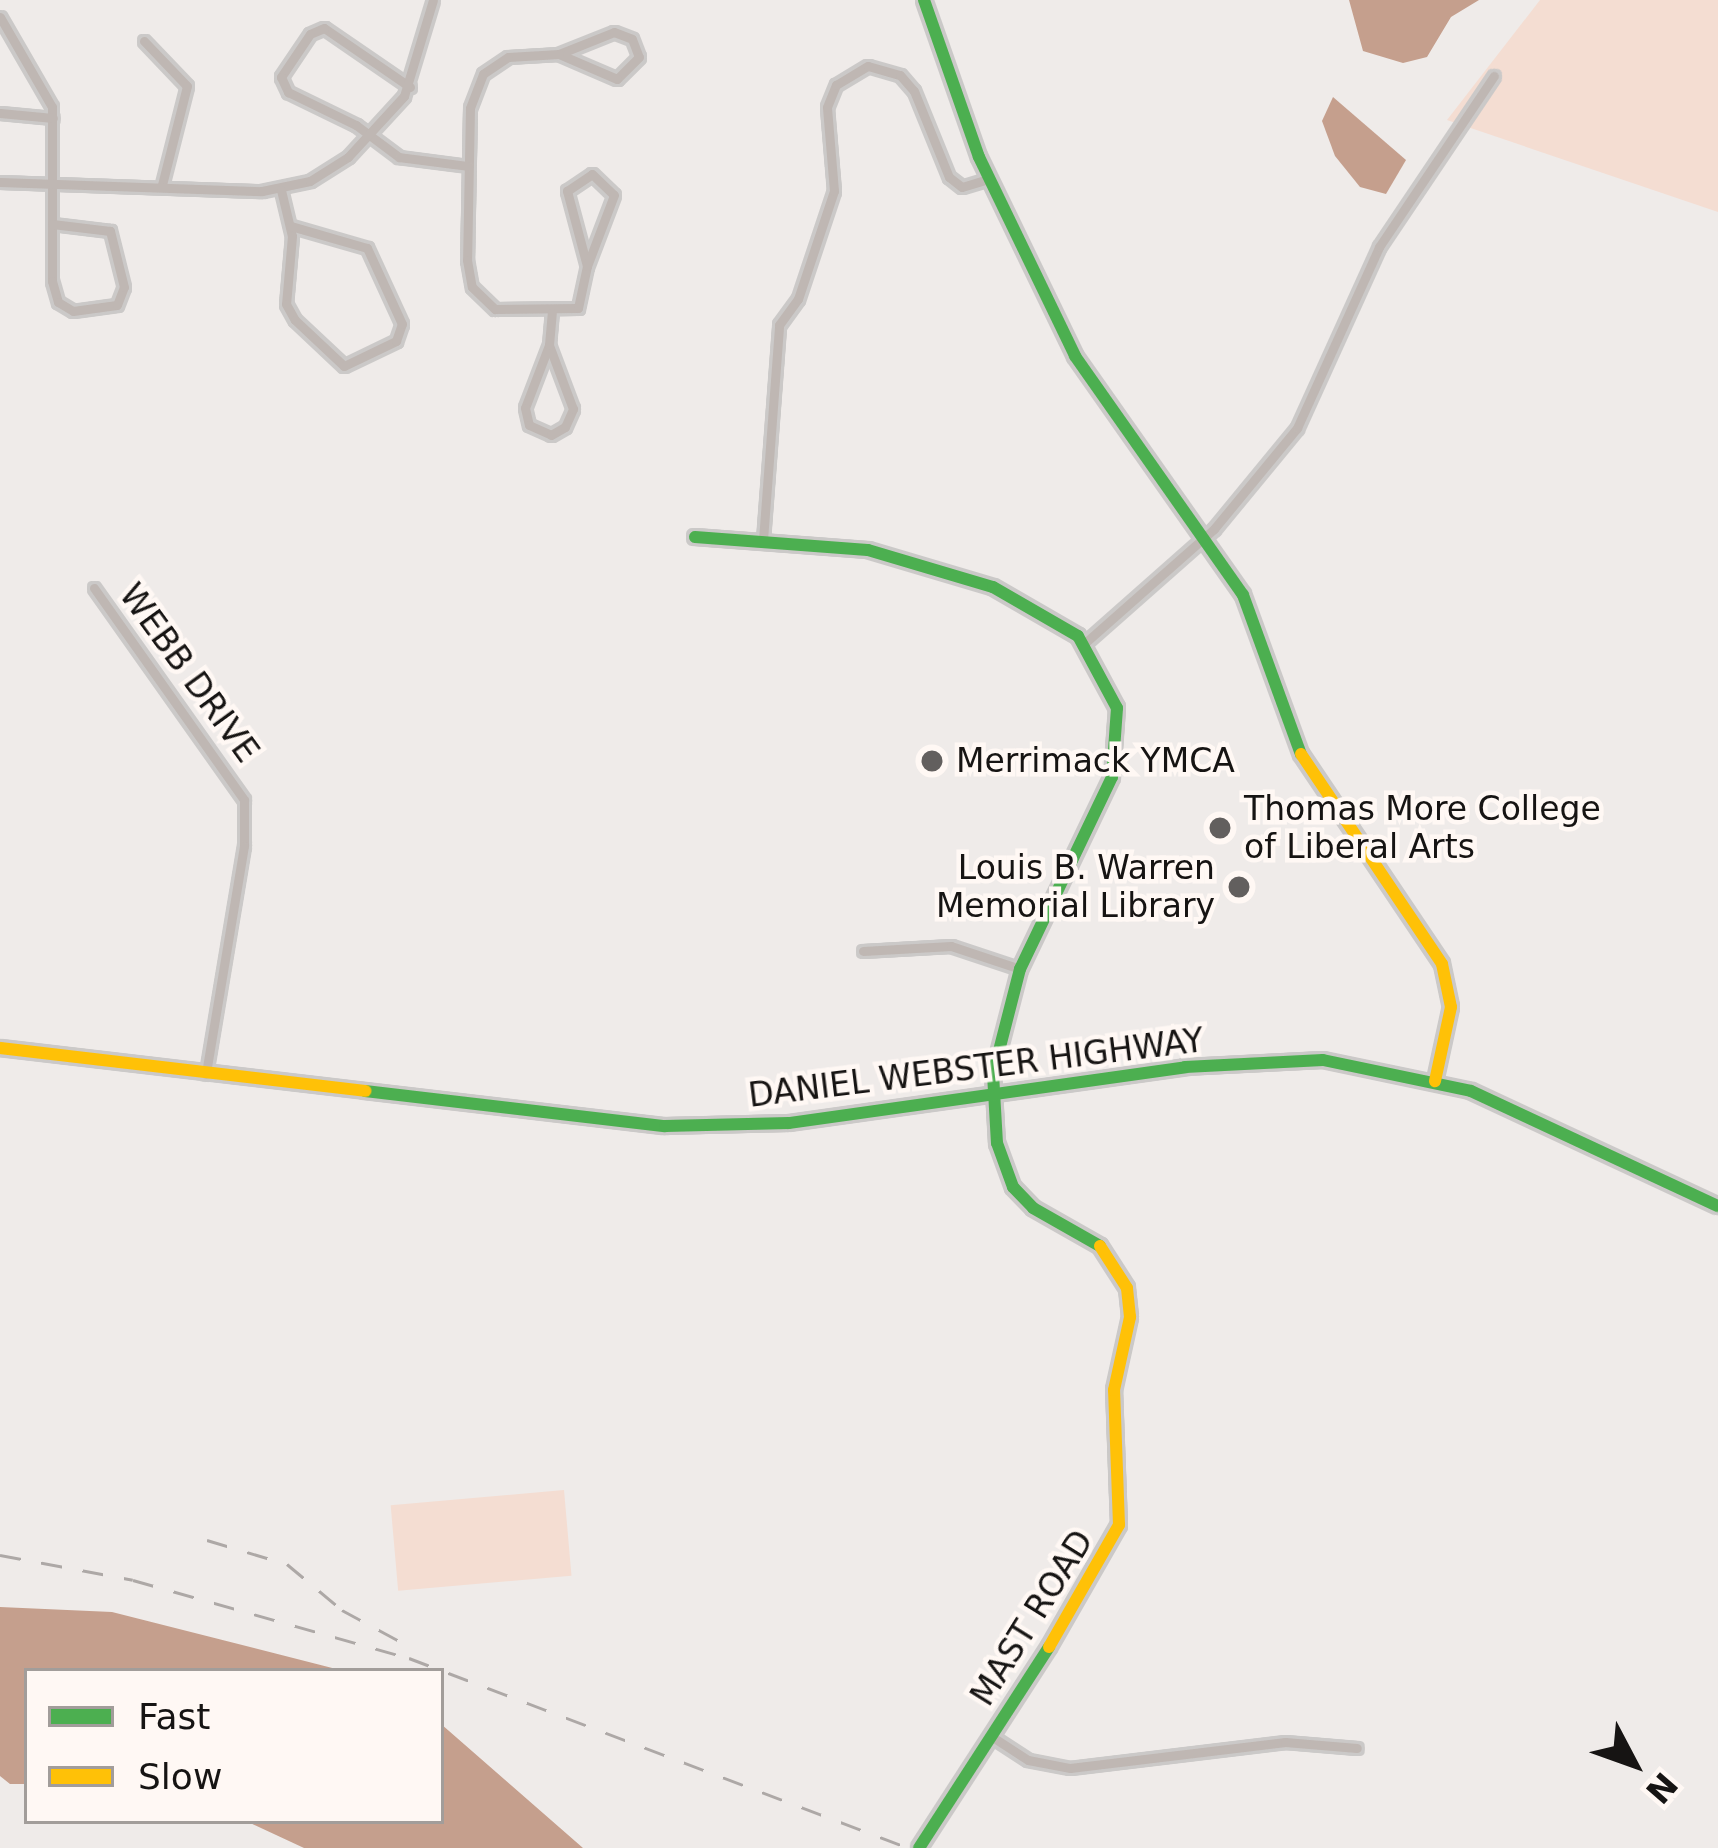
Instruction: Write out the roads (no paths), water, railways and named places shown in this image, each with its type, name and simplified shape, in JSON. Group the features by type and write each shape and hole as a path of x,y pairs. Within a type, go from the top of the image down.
{"street":[{"path":"0,182 281,190 328,172 370,135 410,86 433,0"},
{"path":"923,0 988,179 1093,386 1253,613 1307,771 1442,964 1451,1007 1435,1081"},
{"path":"0,17 43,85 52,118 52,224 58,302 73,311 117,305 124,287 110,231 52,224"},
{"path":"410,86 330,30 310,34 282,71 283,87 414,163 468,166"},
{"path":"559,54 613,79 631,74 639,57 632,39 614,32 559,54 516,55 483,74 471,101 472,287 495,309 552,313 578,308 587,266 614,195 592,174 570,183 566,199 587,266"},
{"path":"144,40 187,86 162,184"},
{"path":"763,540 779,325 798,299 834,191 827,106 836,85 868,66 900,75 914,91 949,177 962,187 988,179"},
{"path":"695,537 763,540 933,564 1018,597 1085,644 1203,539 1297,428 1379,248 1495,76"},
{"path":"0,113 52,118"},
{"path":"281,190 291,226 286,295 295,320 344,366 396,341 402,324 367,248 291,226"},
{"path":"548,345 573,409 565,427 551,435 530,425 525,408 548,345 552,313"},
{"name":"WEBB DRIVE","path":"94,588 244,800 244,846 206,1074"},
{"name":"MAST ROAD","path":"919,1848 1119,1525 1114,1390 1130,1317 1126,1288 1105,1249 1033,1208 1013,1187 998,1143 994,1095 997,1041 1021,969 1118,754 1117,708 1085,644"},
{"path":"863,950 951,946 1021,969"},
{"name":"DANIEL WEBSTER HIGHWAY","path":"0,1048 665,1126 789,1123 1280,1059 1371,1065 1516,1109 1718,1206"},
{"path":"991,1736 1028,1760 1070,1768 1285,1742 1357,1748"}],"railway":[{"path":"207,1540 287,1564 342,1610 405,1644"},
{"path":"0,1555 133,1580 435,1668"},
{"path":"444,1671 909,1848"}],"place":[{"name":"Merrimack YMCA","path":"932,761"},
{"name":"Thomas More College of Liberal Arts","path":"1220,828"},
{"name":"Louis B. Warren Memorial Library","path":"1239,887"}]}
